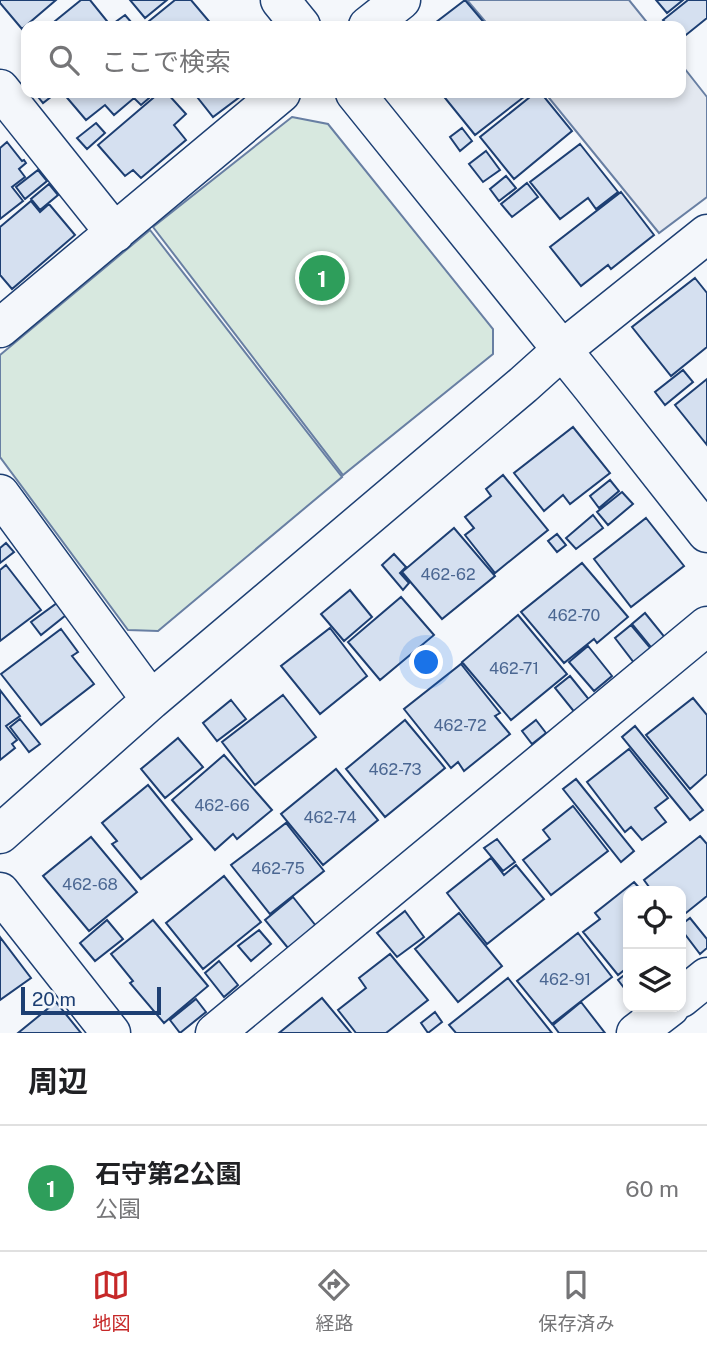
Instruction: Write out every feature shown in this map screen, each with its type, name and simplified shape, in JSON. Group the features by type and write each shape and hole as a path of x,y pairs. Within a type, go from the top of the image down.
{"street":[{"path":"279,0 297,21"},
{"path":"374,21 401,0"},
{"path":"0,89 115,233"},
{"path":"0,328 275,98"},
{"path":"359,98 707,533"},
{"path":"0,834 152,700 562,349 607,316 707,234"},
{"path":"0,494 152,700"},
{"path":"215,1033 707,626"},
{"path":"0,892 111,1033"},
{"path":"686,994 707,977"},
{"path":"636,1033 663,1012"}],"shaded area":[{"path":"467,0 629,0 646,21 485,21"},
{"path":"686,70 707,97 707,197 659,233 549,98 686,98"},
{"path":"292,117 328,124 493,329 493,354 343,475 153,227"},
{"path":"150,230 342,477 158,631 128,630 0,457 0,355"}],"building":[{"path":"0,0 56,0 31,21 21,21 21,28"},
{"path":"81,0 90,0 107,21 55,21"},
{"path":"130,0 167,0 145,18"},
{"path":"175,0 191,0 209,21 149,21"},
{"path":"465,0 483,21 438,21"},
{"path":"656,0 683,0 667,13"},
{"path":"688,0 707,0 707,18 686,35 686,21 663,20"},
{"path":"125,15 130,21 117,21"},
{"path":"67,98 134,98 114,115 105,105 86,120"},
{"path":"134,98 149,98 141,105"},
{"path":"153,98 172,98 186,114 174,125 186,140 141,178 133,170 125,176 98,145"},
{"path":"198,98 238,98 213,117"},
{"path":"445,98 523,98 475,135"},
{"path":"529,98 545,98 572,131 514,179 480,137"},
{"path":"96,123 105,133 87,149 77,138"},
{"path":"462,128 472,141 460,151 450,137"},
{"path":"7,142 26,163 19,169 25,177 12,187 23,201 0,219 0,148"},
{"path":"580,144 618,192 596,209 588,198 560,219 530,182"},
{"path":"486,151 500,170 483,182 469,164"},
{"path":"38,170 47,181 25,199 16,187"},
{"path":"506,176 516,188 499,201 490,189"},
{"path":"527,183 538,197 512,217 501,204"},
{"path":"49,184 58,195 40,210 31,199"},
{"path":"621,192 654,235 611,269 608,265 581,286 550,247"},
{"path":"31,201 40,212 49,204 75,235 12,289 0,275 0,227"},
{"path":"695,278 707,293 707,347 671,376 632,327"},
{"path":"683,370 693,382 665,405 655,392"},
{"path":"707,379 707,445 675,405"},
{"path":"573,427 610,473 570,504 563,495 544,511 514,473"},
{"path":"503,475 548,530 495,573 465,535 474,528 465,517 491,496 486,489"},
{"path":"610,480 619,491 599,508 590,496"},
{"path":"622,492 633,504 608,525 597,512"},
{"path":"593,515 603,528 576,549 566,538"},
{"path":"646,518 684,566 631,607 594,559"},
{"path":"454,528 495,576 442,619 402,572"},
{"path":"557,534 566,545 557,552 548,541"},
{"path":"6,543 14,552 0,563 0,548"},
{"path":"394,554 406,567 400,573 409,583 403,590 382,565"},
{"path":"582,563 628,617 597,643 594,639 564,663 521,612"},
{"path":"6,565 41,610 0,641 0,570"},
{"path":"350,590 372,617 344,641 321,614"},
{"path":"401,597 434,635 380,680 348,642"},
{"path":"57,603 66,615 41,635 31,622"},
{"path":"645,613 667,640 654,651 632,624"},
{"path":"518,615 567,674 511,720 462,662"},
{"path":"631,625 652,650 635,664 615,638"},
{"path":"330,628 367,676 320,714 281,666"},
{"path":"61,629 78,652 72,656 94,684 41,725 1,674"},
{"path":"588,646 612,676 594,691 569,662"},
{"path":"461,664 500,713 495,716 510,734 464,771 458,762 451,768 404,709"},
{"path":"570,676 591,702 576,714 555,688"},
{"path":"0,690 20,716 6,726 17,740 12,744 15,748 0,760"},
{"path":"283,695 316,737 255,785 222,742"},
{"path":"693,698 707,715 707,774 690,789 646,735"},
{"path":"231,700 246,719 217,741 203,723"},
{"path":"20,719 40,744 29,752 10,727"},
{"path":"405,720 445,768 385,817 346,769"},
{"path":"536,720 546,733 532,744 522,731"},
{"path":"635,726 703,810 690,820 622,737"},
{"path":"178,738 203,767 165,798 141,769"},
{"path":"629,749 668,798 655,808 666,822 642,840 631,827 625,832 587,782"},
{"path":"224,755 272,810 237,839 233,834 215,850 172,800"},
{"path":"336,769 378,820 323,865 281,814"},
{"path":"576,779 634,851 621,862 563,789"},
{"path":"148,785 192,839 141,879 112,844 117,841 102,823"},
{"path":"573,806 608,851 551,895 523,860 550,839 543,830"},
{"path":"286,823 324,871 270,914 231,865"},
{"path":"700,836 707,844 707,896 686,913 686,886 648,886 644,880"},
{"path":"91,837 137,892 89,931 43,876"},
{"path":"497,839 515,862 503,871 484,848"},
{"path":"491,858 504,875 516,865 544,899 487,944 447,893"},
{"path":"224,876 261,922 203,969 166,923"},
{"path":"623,891 623,971 618,975 583,932 600,919 595,913"},
{"path":"293,897 316,926 288,948 265,920"},
{"path":"405,911 424,937 397,957 377,933"},
{"path":"459,913 502,966 458,1002 415,949"},
{"path":"690,918 707,939 707,948 700,954 686,936 686,921"},
{"path":"107,920 123,939 95,961 80,943"},
{"path":"153,920 208,986 164,1023 130,983 133,981 111,954"},
{"path":"259,930 271,944 251,961 238,946"},
{"path":"578,933 612,977 552,1024 517,981"},
{"path":"0,937 31,978 0,1000"},
{"path":"390,954 428,1000 386,1033 356,1033 338,1010 366,988 359,978"},
{"path":"219,961 238,985 224,997 205,973"},
{"path":"508,978 552,1033 456,1033 449,1025"},
{"path":"322,998 351,1033 279,1033"},
{"path":"196,999 206,1012 180,1033 170,1020"},
{"path":"56,1002 81,1033 18,1033"},
{"path":"581,1002 605,1033 559,1033 553,1025"},
{"path":"435,1012 442,1022 428,1033 421,1023"}],"place":[{"name":"石守第2公園","path":"322,278"}]}
